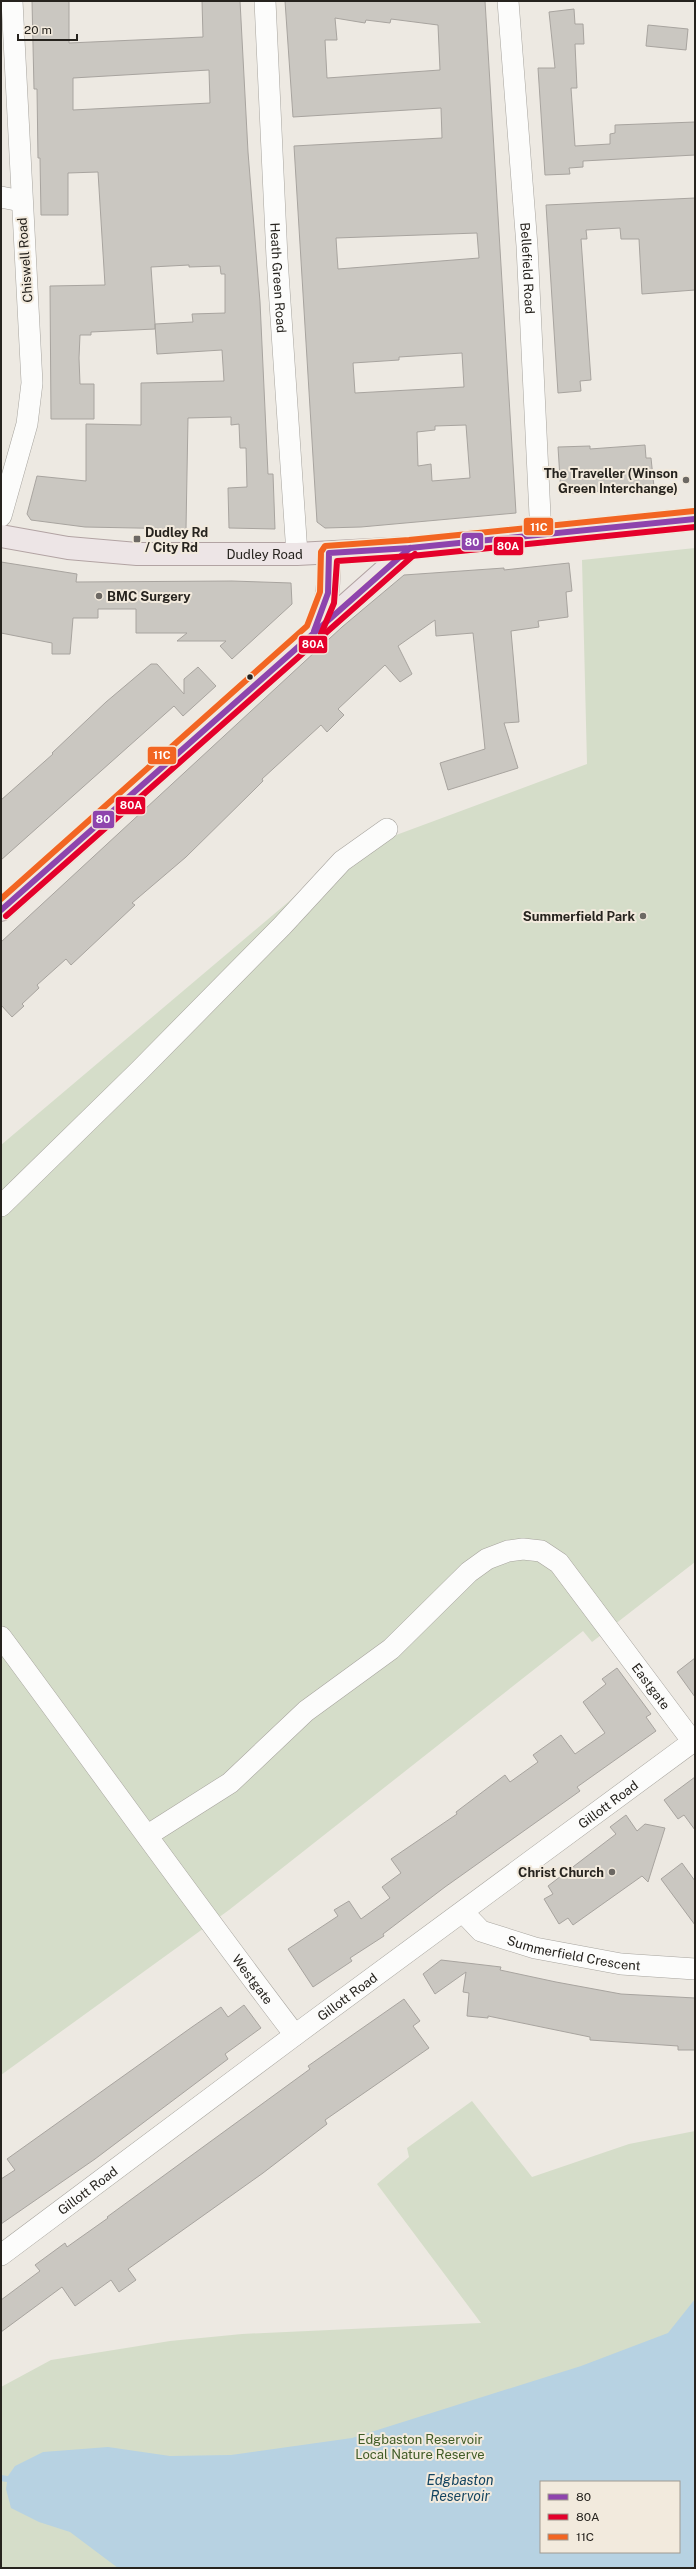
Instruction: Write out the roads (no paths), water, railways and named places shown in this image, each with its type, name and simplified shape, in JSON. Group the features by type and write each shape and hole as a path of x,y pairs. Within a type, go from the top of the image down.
{"main road":[{"name":"Dudley Road","path":"1,536 68,548 137,554 297,554 410,548 540,536 695,519"},
{"path":"1,910 314,631 410,548"},
{"path":"314,631 325,610 329,595 329,553"}],"street":[{"name":"Chiswell Road","path":"1,516 30,404 31,353 11,199 12,1"},
{"name":"Heath Green Road","path":"265,1 277,258 297,554"},
{"name":"Bellefield Road","path":"508,1 527,246 540,536"},
{"path":"1,1206 139,1071 282,926 342,861 387,829"},
{"name":"Eastgate","path":"148,1835 230,1783 306,1711 391,1649 469,1572 487,1559 508,1551 524,1549 541,1551 559,1563 608,1630 694,1741"},
{"name":"Westgate","path":"1,1637 148,1835 210,1924 295,2035"},
{"name":"Gillott Road","path":"1,2256 295,2035 694,1741"},
{"name":"Summerfield Crescent","path":"463,1912 481,1931 535,1948 621,1964 695,1969"}],"water":[{"name":"Edgbaston Reservoir","path":"695,2299 695,2568 118,2568 70,2532 39,2522 11,2508 6,2489 8,2476 15,2466 43,2452 108,2447 170,2456 231,2455 352,2438 581,2366 668,2333"}],"waterway":[{"path":"1,2478 7,2479"}],"place":[{"name":"The Traveller (Winson Green Interchange)","path":"686,480"},
{"name":"Dudley Rd / City Rd","path":"137,539"},
{"name":"BMC Surgery","path":"99,596"},
{"name":"Summerfield Park","path":"643,916"},
{"name":"Christ Church","path":"612,1872"}],"park label":[{"name":"Edgbaston Reservoir Local Nature Reserve","path":"420,2446"}]}
